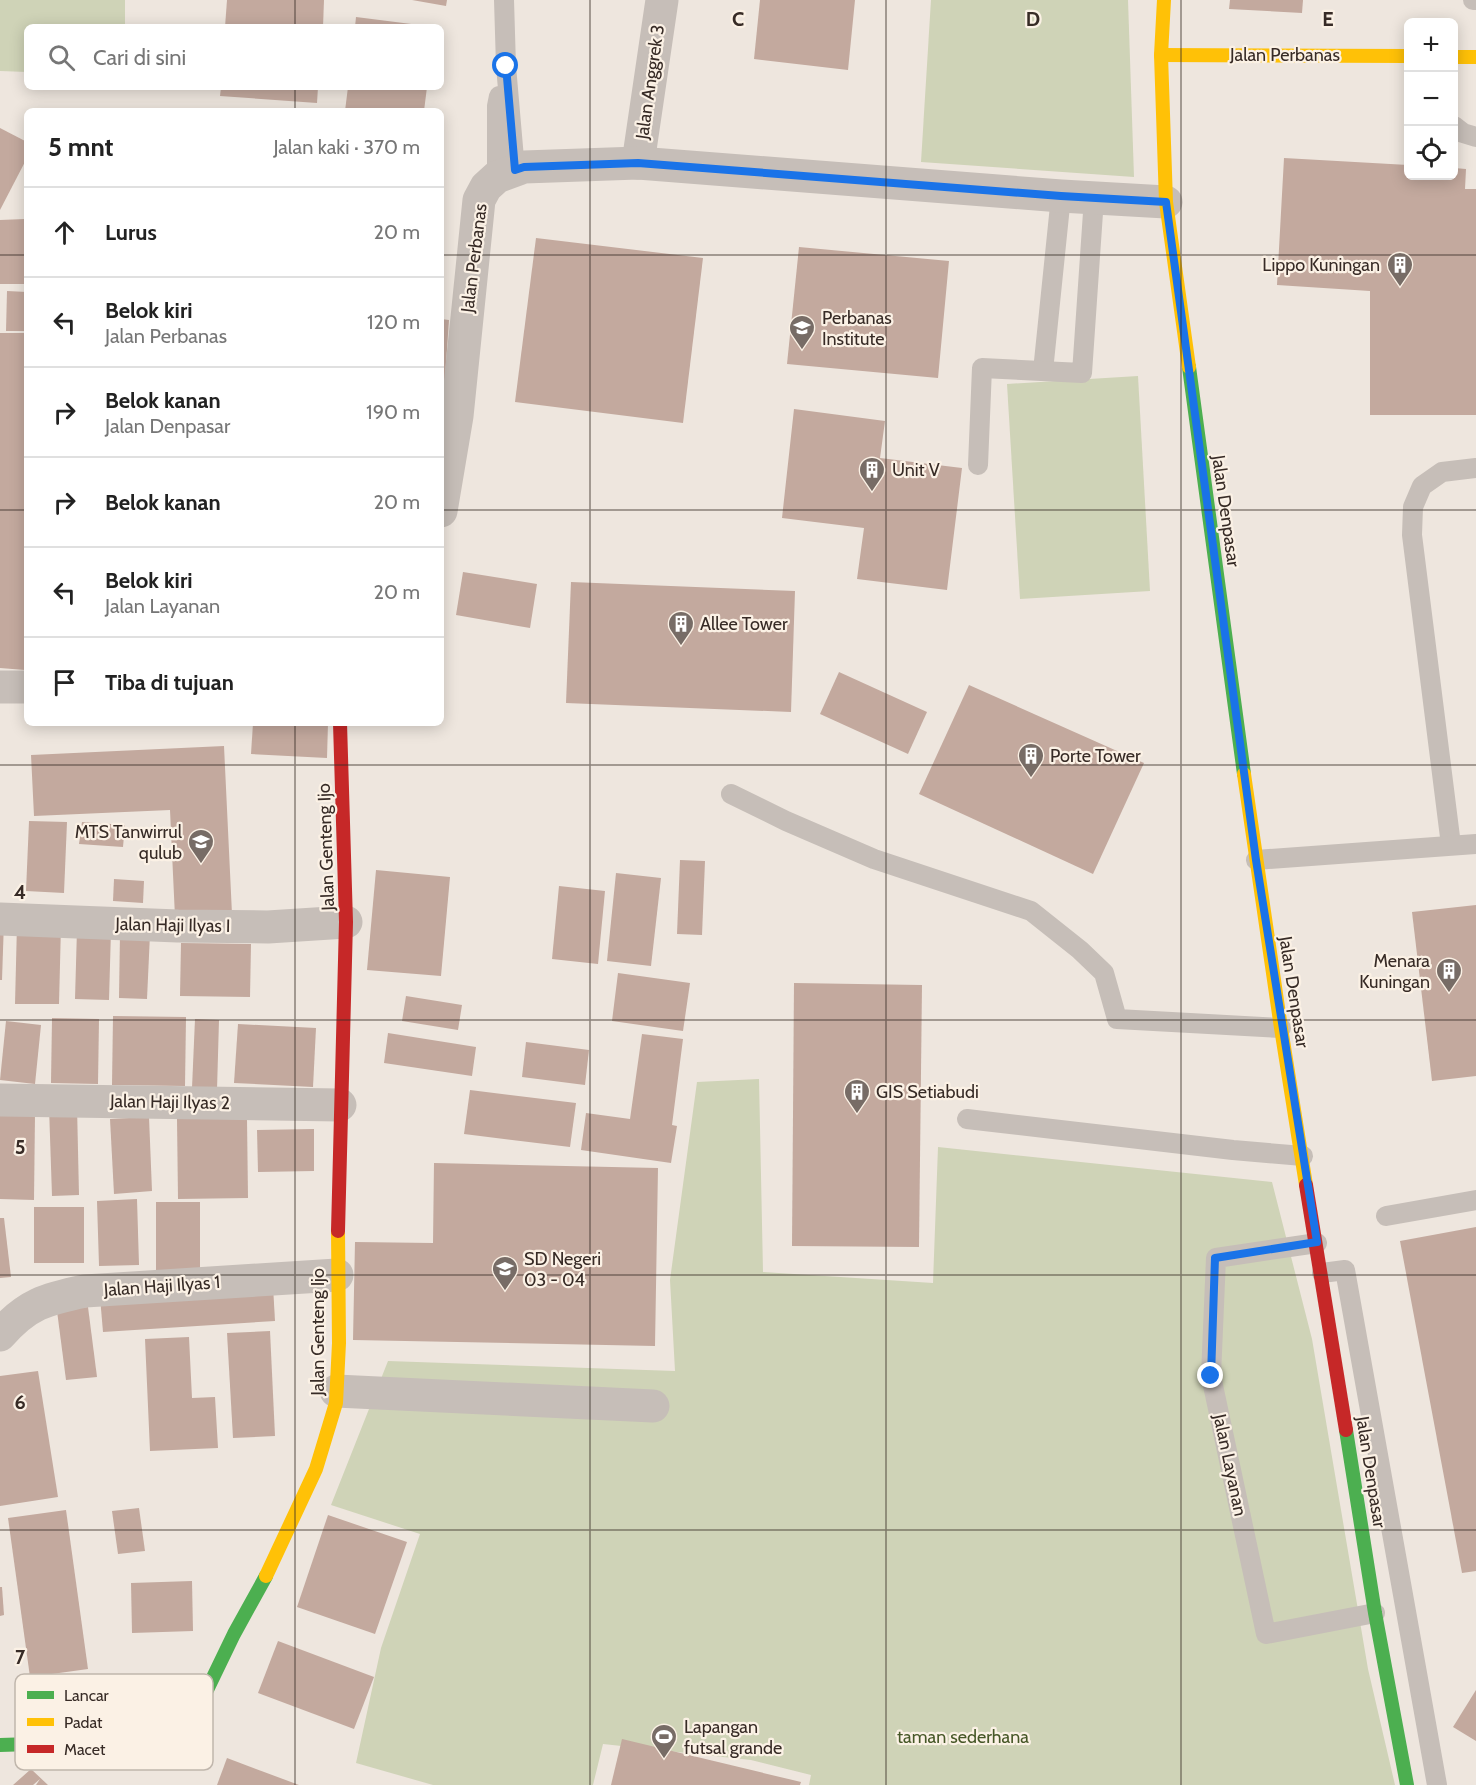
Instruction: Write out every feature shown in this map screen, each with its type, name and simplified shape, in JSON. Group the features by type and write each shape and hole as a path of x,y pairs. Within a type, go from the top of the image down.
{"street":[{"name":"Jalan Anggrek 3","path":"638,163 662,0"},
{"name":"Jalan Denpasar","path":"1164,0 1161,55 1166,202 1281,1028 1375,1612 1407,1785"},
{"name":"Jalan Perbanas","path":"1161,55 1404,56"},
{"path":"1458,57 1476,57"},
{"path":"512,171 638,163 1166,202"},
{"name":"Jalan Perbanas","path":"444,494 458,416 479,200 486,187 512,171"},
{"path":"0,687 24,687"},
{"name":"Jalan Genteng Ijo","path":"213,1678 234,1634 260,1591 316,1470 336,1403 339,1343 337,1275 340,1105 346,922 340,726"},
{"name":"Jalan Haji Ilyas I","path":"0,919 267,927 346,922"},
{"name":"Jalan Haji Ilyas 2","path":"0,1100 340,1105"},
{"name":"Jalan Haji Ilyas 1","path":"0,1335 23,1311 59,1296 85,1291 337,1275"},
{"path":"336,1391 653,1406"},
{"name":"Jalan Genteng Ijo","path":"0,1745 15,1745"}],"lane":[{"path":"504,0 512,171"},
{"path":"1458,129 1476,137"},
{"path":"1044,371 1061,196"},
{"path":"978,465 981,368 1082,373 1094,198"},
{"path":"1451,846 1412,535 1413,507 1422,486 1442,472 1476,468"},
{"path":"731,794 786,821 874,859 1031,910 1104,973 1117,1019 1281,1028"},
{"path":"1256,860 1476,844"},
{"path":"967,1119 1303,1156"},
{"path":"1386,1216 1476,1200"},
{"name":"Jalan Layanan","path":"1317,1242 1215,1258 1211,1376 1266,1634 1375,1612"},
{"path":"1322,1273 1345,1270 1437,1785"}],"green space":[{"path":"0,0 125,0 125,24 24,24 24,72 0,71"},
{"path":"931,0 1128,0 1134,177 921,162"},
{"path":"1138,376 1150,591 1020,599 1007,384"},
{"name":"taman sederhana","path":"759,1079 763,1272 933,1283 938,1147 1272,1182 1312,1339 1368,1669 1395,1785 809,1785 811,1775 751,1760 603,1744 593,1785 433,1785 356,1763 381,1648 420,1534 331,1505 388,1361 675,1371 670,1280 697,1082"}],"building":[{"path":"227,0 324,0 323,24 225,24"},
{"path":"412,0 447,0 446,6"},
{"path":"760,0 855,0 848,70 754,59"},
{"path":"1230,0 1303,0 1302,13 1229,9"},
{"path":"356,17 411,24 355,24"},
{"path":"221,90 318,90 317,103 220,96"},
{"path":"348,90 427,90 424,108 345,108"},
{"path":"0,128 24,140 24,164 0,210"},
{"name":"Lippo Kuningan","path":"1284,158 1404,165 1404,180 1458,180 1458,168 1466,169 1465,189 1476,189 1476,415 1370,415 1370,291 1277,285"},
{"path":"24,219 24,284 0,284 0,220"},
{"path":"536,238 703,258 683,423 515,402"},
{"path":"799,247 949,261 938,378 787,364"},
{"path":"7,291 24,292 24,331 6,331"},
{"path":"444,319 449,320 444,392"},
{"path":"0,333 24,333 24,670 0,668"},
{"name":"Unit V","path":"794,409 885,421 880,458 962,468 947,590 857,579 864,528 782,518"},
{"path":"463,572 537,584 530,628 456,615"},
{"name":"Allee Tower","path":"571,582 795,591 791,712 566,703"},
{"path":"839,672 927,712 908,754 820,714"},
{"name":"Porte Tower","path":"969,685 1144,763 1093,874 919,794"},
{"path":"253,726 328,726 327,758 251,754"},
{"name":"MTS Tanwirrul qulub","path":"224,746 232,914 175,917 170,810 34,816 31,755"},
{"path":"29,821 67,822 64,893 26,891"},
{"path":"82,822 125,825 123,847 79,844"},
{"path":"680,860 705,861 702,935 677,934"},
{"path":"376,870 450,877 441,976 367,970"},
{"path":"616,873 661,878 651,966 607,961"},
{"path":"114,879 144,881 143,903 113,901"},
{"path":"559,886 605,891 598,964 552,959"},
{"name":"Menara Kuningan","path":"1476,905 1476,1076 1432,1081 1412,912"},
{"path":"0,921 4,921 2,980 0,980"},
{"path":"17,924 61,925 59,1004 15,1004"},
{"path":"77,929 111,930 109,1000 75,999"},
{"path":"120,933 150,934 147,999 119,998"},
{"path":"181,943 251,944 250,997 180,996"},
{"path":"618,973 690,983 683,1031 612,1021"},
{"name":"GIS Setiabudi","path":"794,983 922,985 919,1247 792,1246"},
{"path":"406,996 462,1005 458,1030 402,1021"},
{"path":"113,1016 186,1017 185,1086 112,1085"},
{"path":"52,1018 99,1019 98,1084 51,1083"},
{"path":"195,1019 219,1020 217,1090 192,1088"},
{"path":"6,1021 41,1025 35,1084 0,1080"},
{"path":"238,1024 316,1028 313,1087 234,1083"},
{"path":"388,1033 476,1047 472,1076 384,1063"},
{"path":"642,1034 683,1039 672,1125 677,1126 671,1163 581,1150 586,1113 630,1119"},
{"path":"526,1042 589,1050 585,1085 522,1077"},
{"path":"470,1090 576,1103 570,1147 464,1134"},
{"path":"77,1106 79,1195 52,1196 49,1107"},
{"path":"0,1114 35,1114 34,1200 0,1199"},
{"path":"149,1117 152,1191 114,1194 110,1119"},
{"path":"177,1119 247,1119 248,1198 178,1199"},
{"path":"314,1129 314,1171 258,1172 257,1130"},
{"name":"SD Negeri 03 - 04","path":"434,1163 658,1168 655,1346 353,1340 355,1242 433,1243"},
{"path":"137,1199 139,1265 99,1266 97,1201"},
{"path":"156,1202 200,1202 200,1271 156,1272"},
{"path":"34,1207 84,1207 84,1263 34,1263"},
{"path":"0,1218 4,1218 11,1277 0,1278"},
{"path":"1476,1227 1476,1571 1462,1573 1400,1241"},
{"path":"273,1286 275,1321 103,1332 100,1297"},
{"path":"88,1307 97,1377 66,1380 57,1311"},
{"path":"270,1331 275,1436 233,1438 227,1333"},
{"path":"189,1337 192,1398 215,1397 218,1448 150,1451 145,1339"},
{"path":"38,1371 58,1497 0,1506 0,1376"},
{"path":"139,1508 145,1551 118,1554 112,1511"},
{"path":"66,1510 88,1669 52,1674 30,1674 8,1518"},
{"path":"328,1515 407,1542 375,1634 297,1607"},
{"path":"192,1581 193,1631 132,1633 131,1583"},
{"path":"0,1587 2,1587 4,1615 0,1616"},
{"path":"278,1641 374,1677 354,1729 258,1693"},
{"path":"1476,1690 1476,1741 1453,1727"},
{"name":"Lapangan futsal grande","path":"622,1739 801,1782 800,1785 611,1785"},
{"path":"227,1758 299,1785 217,1785"},
{"path":"32,1770 48,1785 36,1785 40,1779 33,1785 13,1785"}],"traffic: fast":[{"path":"1189,367 1244,774"},
{"path":"1346,1430 1375,1613 1407,1785"},
{"path":"213,1678 266,1576"},
{"path":"0,1745 15,1745"}],"traffic: slow":[{"path":"1164,0 1161,55 1166,202 1189,367"},
{"path":"1161,55 1404,56"},
{"path":"1458,57 1476,57"},
{"path":"1244,774 1306,1185"},
{"path":"266,1576 316,1469 336,1403 339,1343 338,1231"}],"traffic: jam":[{"path":"338,1231 346,922 340,726"},
{"path":"1306,1185 1346,1430"}],"place":[{"name":"Lippo Kuningan","path":"1400,288"},
{"name":"Perbanas Institute","path":"802,351"},
{"name":"Unit V","path":"872,493"},
{"name":"Allee Tower","path":"681,647"},
{"name":"Porte Tower","path":"1031,779"},
{"name":"MTS Tanwirrul qulub","path":"201,865"},
{"name":"Menara Kuningan","path":"1449,994"},
{"name":"GIS Setiabudi","path":"857,1115"},
{"name":"SD Negeri 03 - 04","path":"505,1292"},
{"name":"Lapangan futsal grande","path":"664,1760"}],"route":[{"path":"506,66 515,170 524,167 638,163 1166,202 1256,860 1281,1028 1317,1242 1215,1258 1211,1376"}]}
